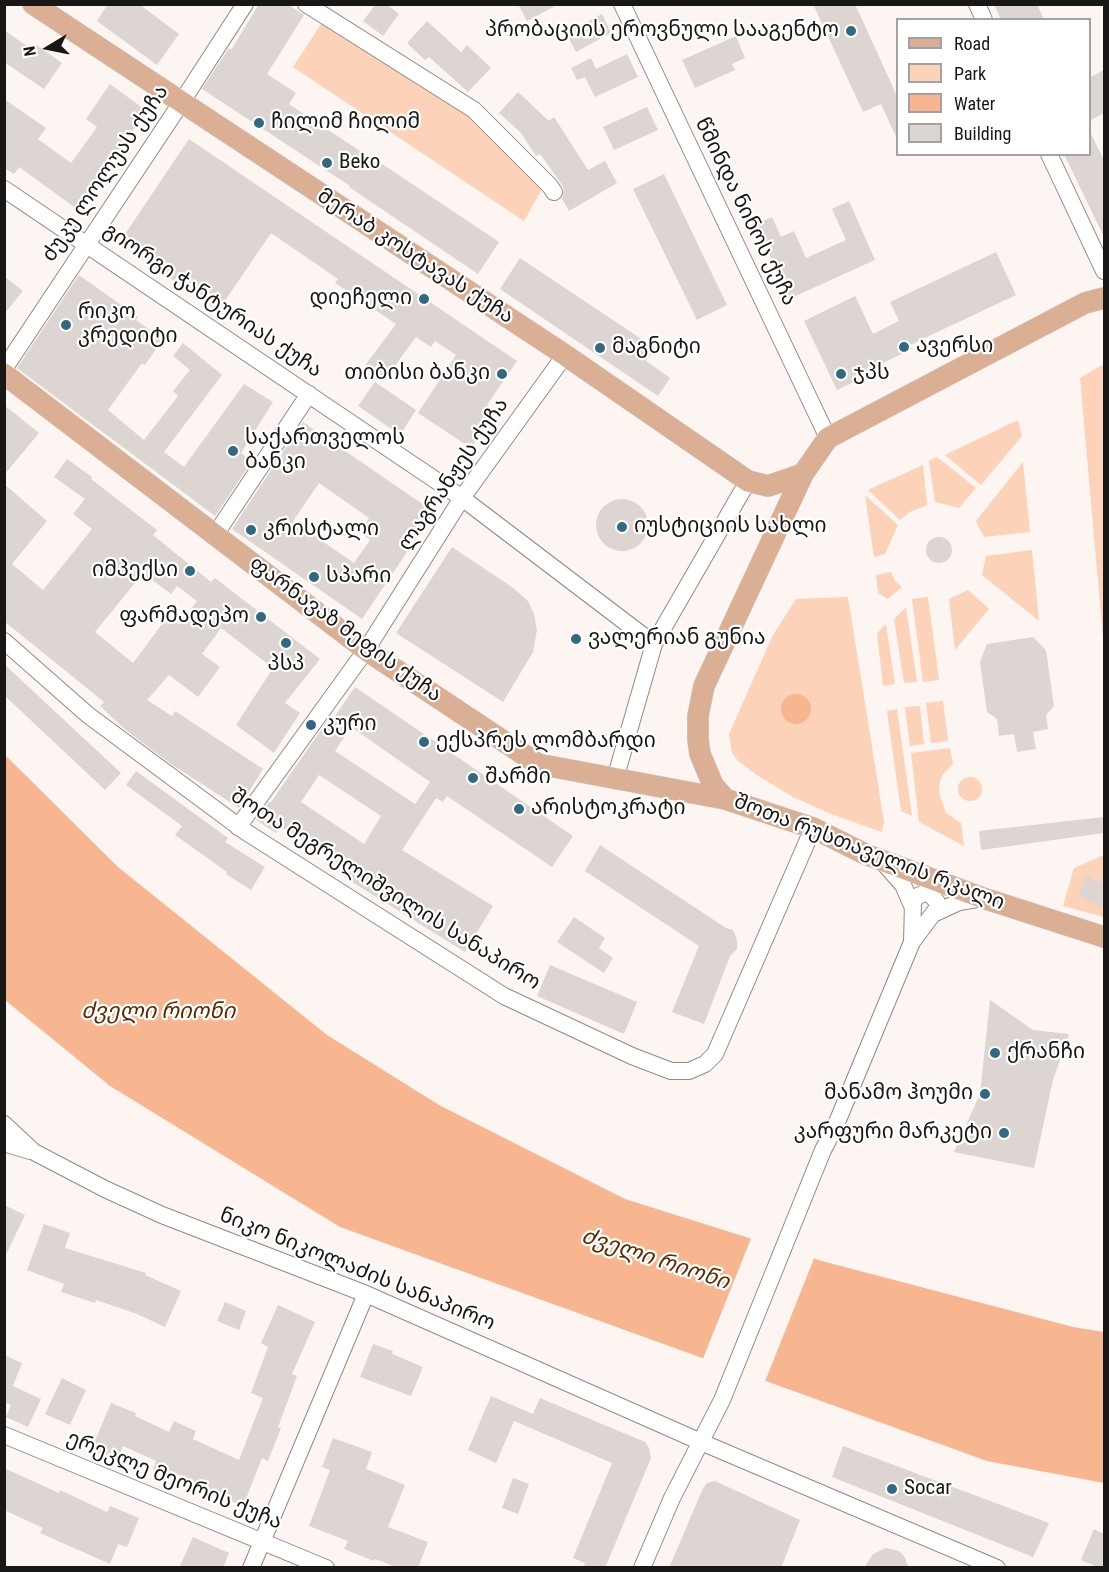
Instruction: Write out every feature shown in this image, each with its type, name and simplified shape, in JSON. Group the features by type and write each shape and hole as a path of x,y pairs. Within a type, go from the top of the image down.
{"main road":[{"name":"მერაბ კოსტავას ქუჩა","path":"33,4 564,356 748,481"},
{"name":"შოთა რუსთაველის რკალი","path":"1104,298 1085,303 828,438 803,474 704,686 698,716 698,740 706,771 713,785 725,799 813,828 865,854 983,898 1104,937"},
{"name":"ფარნავაზ მეფის ქუჩა","path":"4,374 366,650 538,764 725,799"},
{"path":"748,481 768,486 803,474"}],"street":[{"name":"ძუკუ ლოლუას ქუჩა","path":"4,369 181,104 244,4"},
{"path":"306,4 474,110 554,192"},
{"name":"წმინდა ნინოს ქუჩა","path":"622,4 828,438"},
{"path":"977,4 983,18"},
{"path":"1050,156 1104,272"},
{"name":"გიორგი ჭანტურიას ქუჩა","path":"4,189 462,498 654,645"},
{"name":"ლაგრანჟეს ქუჩა","path":"238,826 366,650 462,498 564,356"},
{"path":"214,535 309,394"},
{"path":"615,779 654,645 748,481"},
{"name":"შოთა მეგრელიშვილის სანაპირო","path":"4,641 88,715 238,826 504,996 632,1056 671,1071 689,1071 705,1064 715,1054 813,828"},
{"path":"879,858 903,885 913,908"},
{"path":"642,1568 672,1498 722,1400 823,1150 912,942 938,907 931,895 924,893 916,897 913,908 912,942"},
{"path":"933,914 959,902 983,898"},
{"name":"ნიკო ნიკოლაძის სანაპირო","path":"4,1124 34,1152 105,1189 162,1215 366,1294 701,1442 997,1568"},
{"path":"4,1143 34,1152"},
{"path":"250,1568 366,1294"},
{"name":"ერეკლე მეორის ქუჩა","path":"4,1435 326,1568"}],"green space":[{"path":"323,21 472,114 541,186 541,191 524,221 293,67"},
{"path":"1104,364 1104,649 1080,378"},
{"path":"1018,420 1022,436 981,485 945,455"},
{"path":"937,457 976,488 959,508 935,502 929,461"},
{"path":"1023,462 1030,532 984,537 976,521"},
{"path":"923,465 927,505 910,512 900,520 868,490"},
{"path":"865,495 898,525 885,554 874,557"},
{"path":"1032,550 1039,621 982,575 986,556"},
{"path":"891,572 895,581 902,587 888,599 878,593 876,575"},
{"path":"968,590 989,609 955,650 949,599"},
{"path":"848,597 884,822 882,832 831,814 793,797 760,777 739,762 732,753 729,734 773,635 796,599"},
{"path":"928,597 939,680 923,682 912,599"},
{"path":"906,607 917,682 904,683 894,619"},
{"path":"886,624 895,684 883,686 877,633"},
{"path":"943,701 948,741 931,743 926,703"},
{"path":"920,706 924,744 910,746 905,707"},
{"path":"897,709 912,816 901,811 887,711"},
{"path":"950,748 953,764 943,774 939,784 940,796 946,813 961,823 964,846 919,822 911,753"},
{"path":"970,777 979,780 982,789 979,798 970,801 961,798 958,789 961,780"},
{"path":"1104,855 1104,917 1063,906 1074,868"}],"water":[{"path":"796,694 806,699 811,709 806,719 796,724 786,719 781,709 786,699"},
{"name":"ძველი რიონი","path":"4,754 118,867 327,1035 439,1105 625,1199 822,1261 1073,1327 1104,1332 1104,1483 987,1461 340,1227 110,1086 5,1000"}],"pier":[{"path":"752,1236 815,1256 764,1384 702,1361"}],"building":[{"path":"108,4 139,4 179,34 157,65 97,21"},
{"path":"259,4 287,4 304,15 267,74 296,93 289,104 499,242 478,274 350,186 202,89 229,48 231,50"},
{"path":"376,4 386,4 399,14 383,36 363,21"},
{"path":"518,4 559,4 527,21"},
{"path":"813,4 855,4 896,94 896,137 881,104 863,112"},
{"path":"994,4 1037,4 1043,18 1000,18"},
{"path":"602,14 611,33 576,52 566,33"},
{"path":"427,21 461,52 467,45 491,68 468,92 429,57 425,60 407,43"},
{"path":"4,30 31,49 35,44 62,63 44,89 4,62"},
{"path":"736,36 745,58 732,64 735,70 695,88 682,60"},
{"path":"627,54 638,77 595,97 585,77 577,80 571,68 591,58 596,69"},
{"path":"1104,70 1104,113 1091,120 1091,77"},
{"path":"110,84 147,111 77,209 19,167 14,174 4,168 4,99 46,128 38,139 71,163 97,127 86,119"},
{"path":"518,92 549,121 554,117 588,170 605,161 617,183 569,211 562,199 563,186 540,154 536,156 521,133 499,113"},
{"path":"647,107 658,130 614,150 603,127"},
{"path":"1091,134 1104,160 1104,237 1065,156 1091,156"},
{"path":"189,139 517,361 487,405 495,411 471,448 418,413 456,355 435,341 431,347 416,337 383,382 364,367 396,324 335,283 338,279 271,233 218,311 119,243"},
{"path":"664,174 727,305 697,320 633,189"},
{"path":"849,201 875,260 789,299 756,224 772,217 781,237 794,231 806,258 846,240 832,209"},
{"path":"996,252 1016,295 910,345 912,349 858,375 860,379 837,390 804,321 855,296 873,334 899,321 890,302"},
{"path":"520,258 655,348 646,361 670,378 658,396 500,289"},
{"path":"79,275 138,317 136,320 163,339 145,365 142,363 108,410 144,440 178,396 173,391 190,370 173,356 183,343 222,375 164,452 184,467 244,384 273,402 241,453 252,461 215,516 17,368"},
{"path":"4,276 23,291 4,314"},
{"path":"375,382 416,410 400,435 358,406"},
{"path":"4,405 39,433 4,475"},
{"path":"303,422 434,512 362,619 232,529","holes":["319,483 369,518 360,532 370,540 354,563 293,521"]},
{"path":"67,459 157,530 153,535 211,582 215,578 320,659 285,703 300,713 274,753 236,725 273,668 221,628 202,654 220,667 198,697 169,675 147,700 172,716 175,711 263,769 239,808 171,764 127,731 100,706 104,702 4,621 4,484 47,521 12,564 43,590 92,529 73,514 85,499 54,477","holes":["143,573 171,594 177,586 197,601 179,624 168,616 133,663 95,632"]},
{"name":"იუსტიციის სახლი","path":"617,499 627,499 641,506 648,525 641,544 627,551 617,551 607,547 600,540 596,530 596,520 600,510 607,503"},
{"path":"939,537 948,541 952,550 948,559 939,563 930,559 926,550 930,541"},
{"path":"452,547 512,587 528,601 534,614 537,630 533,652 503,702 396,633"},
{"path":"1033,637 1046,650 1054,706 1046,715 1048,729 1033,732 1036,749 1017,752 1014,734 999,736 997,719 987,712 980,662 987,644"},
{"path":"4,664 121,773 105,790 4,695"},
{"path":"355,687 573,836 552,867 447,796 443,802 436,798 402,850 493,906 465,952 344,877 348,870 280,826 276,833 256,820 328,720 331,722","holes":["351,727 430,782 415,804 335,751","319,775 381,816 364,844 301,802"]},
{"path":"136,771 228,838 225,842 265,867 251,890 175,835 182,826 126,785"},
{"path":"1104,817 1104,833 981,850 979,831"},
{"path":"600,845 726,928 733,930 737,940 737,949 730,956 704,1024 672,1012 699,946 585,871"},
{"path":"1087,876 1104,884 1104,907 1078,896"},
{"path":"574,917 605,938 599,948 613,958 604,973 557,942"},
{"path":"550,965 637,1002 624,1034 537,996"},
{"path":"990,1000 1033,1030 1069,1034 1053,1080 1034,1168 954,1152 980,1094"},
{"path":"4,1205 25,1215 4,1259"},
{"path":"44,1224 70,1233 65,1248 146,1273 145,1275 181,1291 165,1327 137,1314 96,1300 95,1303 61,1292 64,1284 27,1270"},
{"path":"225,1302 246,1311 239,1330 217,1321"},
{"path":"278,1305 315,1322 292,1374 297,1376 278,1427 281,1428 268,1461 262,1458 243,1506 177,1474 175,1479 153,1469 156,1461 123,1446 117,1461 91,1450 111,1403 136,1413 135,1416 169,1432 174,1421 196,1431 193,1439 239,1460 263,1398 251,1393 268,1347 261,1343"},
{"path":"373,1344 393,1351 392,1354 423,1367 411,1396 360,1377"},
{"path":"4,1355 22,1363 13,1386 41,1399 28,1427 6,1417 11,1405 6,1403 4,1405"},
{"path":"62,1378 86,1390 70,1425 45,1414"},
{"path":"491,1396 533,1414 540,1398 645,1442 649,1448 651,1458 605,1568 583,1568 585,1563 573,1558 612,1463 514,1421 496,1463 468,1450"},
{"path":"333,1438 372,1452 366,1469 405,1485 388,1527 428,1542 418,1568 399,1568 375,1559 374,1561 344,1549 348,1541 309,1526 330,1470 322,1467"},
{"path":"843,1446 1049,1523 1033,1557 832,1477"},
{"path":"4,1468 107,1512 110,1506 139,1518 127,1547 118,1544 110,1564 40,1533 43,1528 4,1510"},
{"path":"513,1478 529,1484 518,1514 502,1508"},
{"path":"715,1481 800,1520 781,1568 669,1568 703,1488 707,1483"},
{"path":"1094,1529 1104,1534 1104,1568 1081,1560"},
{"path":"193,1537 229,1553 223,1568 179,1568"},
{"path":"886,1548 899,1551 909,1568 864,1568 873,1554"}],"place":[{"name":"პრობაციის ეროვნული სააგენტო","path":"851,31"},
{"name":"ჩილიმ ჩილიმ","path":"259,123"},
{"name":"Beko","path":"327,163"},
{"name":"დიეჩელი","path":"424,299"},
{"name":"რიკო კრედიტი","path":"66,325"},
{"name":"ავერსი","path":"904,347"},
{"name":"მაგნიტი","path":"600,348"},
{"name":"თიბისი ბანკი","path":"502,374"},
{"name":"ჯპს","path":"841,374"},
{"name":"საქართველოს ბანკი","path":"233,451"},
{"name":"იუსტიციის სახლი","path":"622,527"},
{"name":"კრისტალი","path":"251,530"},
{"name":"იმპექსი","path":"190,571"},
{"name":"სპარი","path":"314,577"},
{"name":"ფარმადეპო","path":"261,617"},
{"name":"ვალერიან გუნია","path":"576,639"},
{"name":"პსპ","path":"286,643"},
{"name":"კური","path":"311,725"},
{"name":"ექსპრეს ლომბარდი","path":"424,742"},
{"name":"შარმი","path":"473,778"},
{"name":"არისტოკრატი","path":"519,809"},
{"name":"ქრანჩი","path":"995,1053"},
{"name":"მანამო ჰოუმი","path":"985,1094"},
{"name":"კარფური მარკეტი","path":"1004,1133"},
{"name":"Socar","path":"892,1489"}]}
